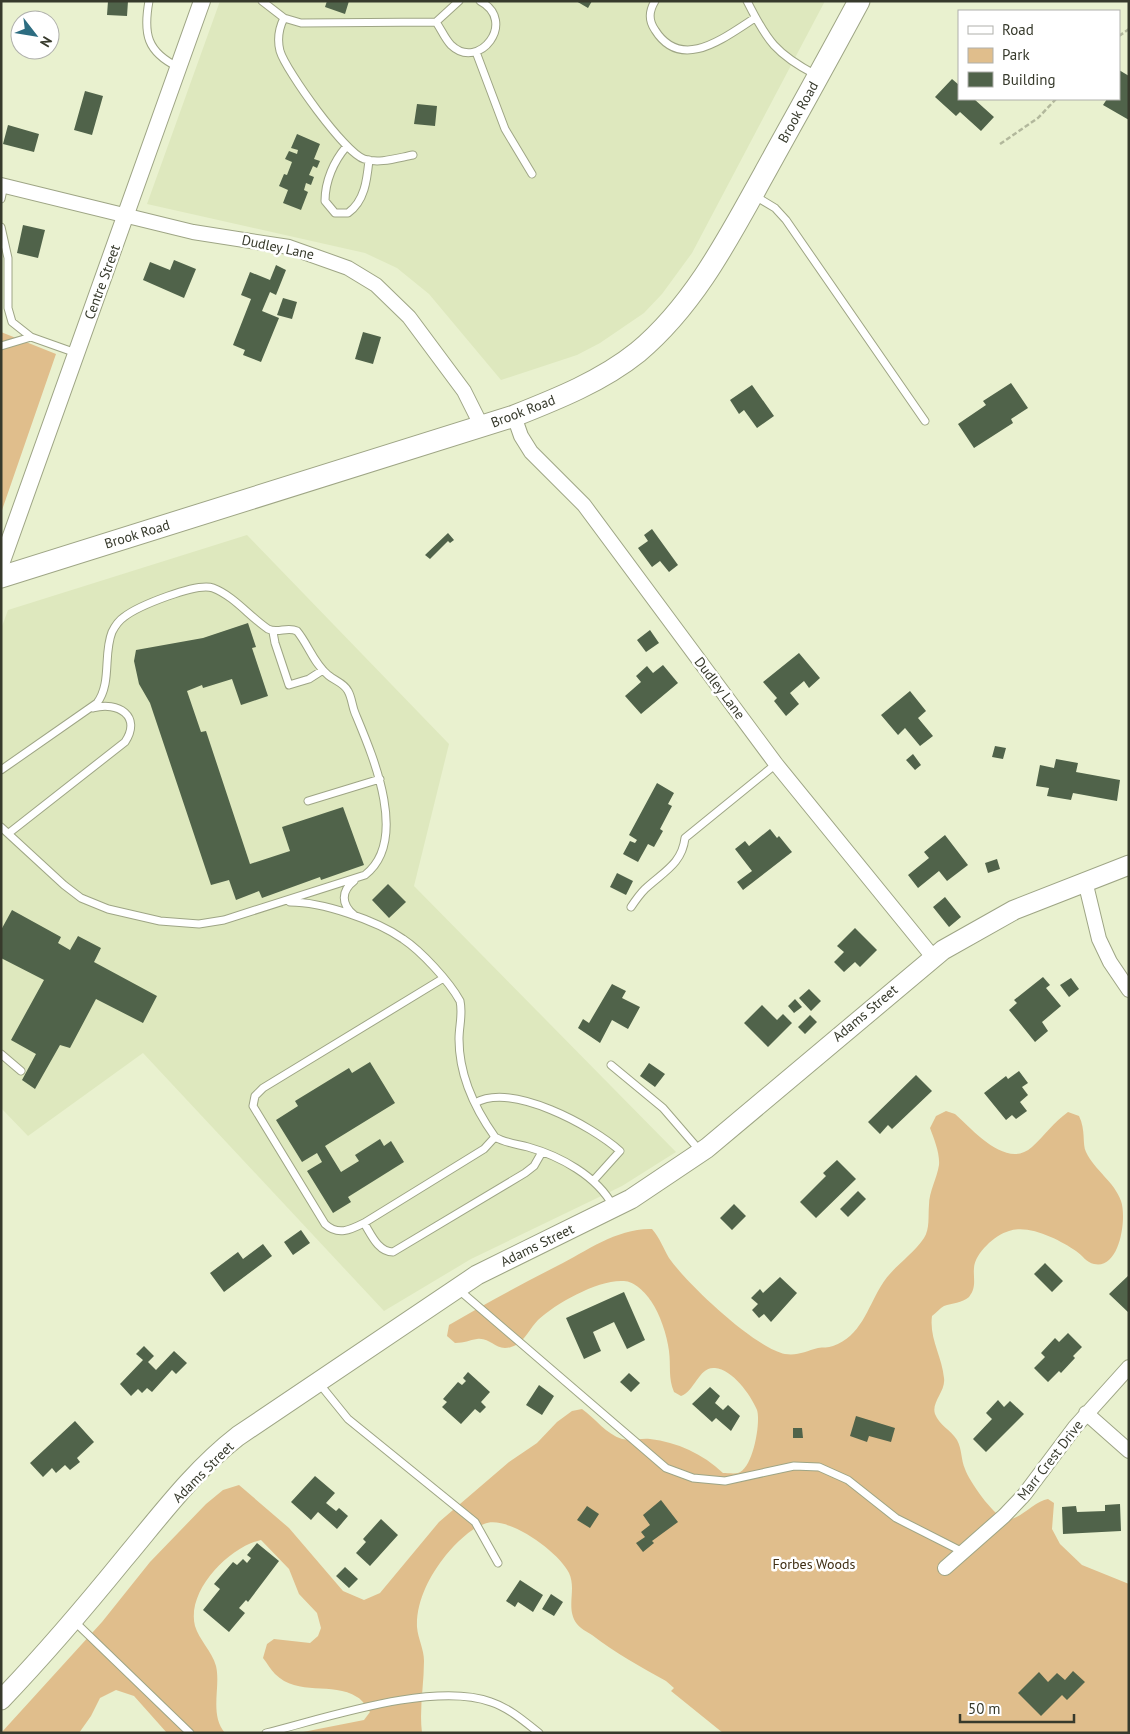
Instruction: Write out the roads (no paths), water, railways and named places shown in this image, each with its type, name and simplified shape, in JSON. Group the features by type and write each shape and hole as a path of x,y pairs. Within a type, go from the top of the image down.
{"main road":[{"name":"Brook Road","path":"1,577 482,427 567,394 606,374 654,338 680,309 709,270 859,1"},
{"name":"Adams Street","path":"1,1700 74,1620 188,1483 213,1458 254,1425 456,1288 521,1252 614,1208 654,1186 701,1152 933,957 993,920 1085,881 1129,865"}],"street":[{"name":"Centre Street","path":"1,564 202,1"},
{"name":"Dudley Lane","path":"3,185 193,232 274,244 306,252 335,262 364,276 388,294 409,318 464,392 482,427"},
{"name":"Dudley Lane","path":"514,416 521,436 531,452 584,505 776,764 933,957"},
{"path":"1085,881 1099,939 1110,962 1129,990"},
{"name":"Marr Crest Drive","path":"945,1568 1024,1495 1086,1413 1129,1367"},
{"path":"1086,1413 1129,1452"}],"lane":[{"path":"149,1 145,24 149,40 158,54 178,67"},
{"path":"267,2 284,18 292,21 317,24 436,22 460,1"},
{"path":"436,22 455,48 465,52 476,52 489,43 496,26 492,12 480,1"},
{"path":"655,1 650,14 653,27 667,42 687,50 710,46 755,18"},
{"path":"747,1 755,18 778,52 818,76"},
{"path":"284,18 278,41 286,66 346,148 357,156 369,160 384,160 413,155"},
{"path":"476,52 505,130 532,174"},
{"path":"346,148 334,165 326,187 325,201 335,213 348,213 359,201 366,186 369,160"},
{"path":"1,200 3,185"},
{"path":"752,195 775,208 786,220 925,421"},
{"path":"1,227 9,267 9,315 17,328 31,337 76,353"},
{"path":"1,346 31,337"},
{"path":"1,770 93,708 104,691 111,634 119,621 132,612 188,589 205,586 219,591 273,632 289,685 314,677 323,670"},
{"path":"273,632 288,629 297,631 323,670 348,690 380,779 385,816 382,848 371,870 348,886 344,897 348,908 358,918"},
{"path":"9,833 125,742 131,730 129,718 125,713 113,706 93,708"},
{"path":"630,907 645,889 675,863 681,855 684,838 776,764"},
{"path":"308,801 380,779"},
{"path":"1,827 77,895 100,906 129,915 160,921 199,924 224,920 358,878"},
{"path":"284,902 314,904 358,918 403,938 418,952 460,1001 462,1008 459,1038 461,1065 476,1103 495,1137 542,1152 574,1168 593,1181 606,1194 614,1208"},
{"path":"442,979 264,1088 253,1100 256,1112 325,1224 334,1231 341,1232 348,1231 364,1223 484,1149 495,1137"},
{"path":"1,1054 21,1071"},
{"path":"611,1066 663,1108 701,1152"},
{"path":"476,1103 491,1098 532,1104 569,1117 599,1134 620,1151 593,1181"},
{"path":"364,1223 380,1246 384,1250 393,1252 525,1173 538,1162 542,1152"},
{"path":"456,1288 666,1468 694,1478 725,1481 794,1466 818,1467 848,1480 896,1518 963,1552"},
{"path":"318,1382 348,1420 475,1522 498,1563"},
{"path":"74,1620 190,1733"},
{"path":"266,1733 406,1700 457,1696 480,1699 500,1706 539,1733"}],"park label":[{"name":"Forbes Woods","path":"814,1564"}]}
